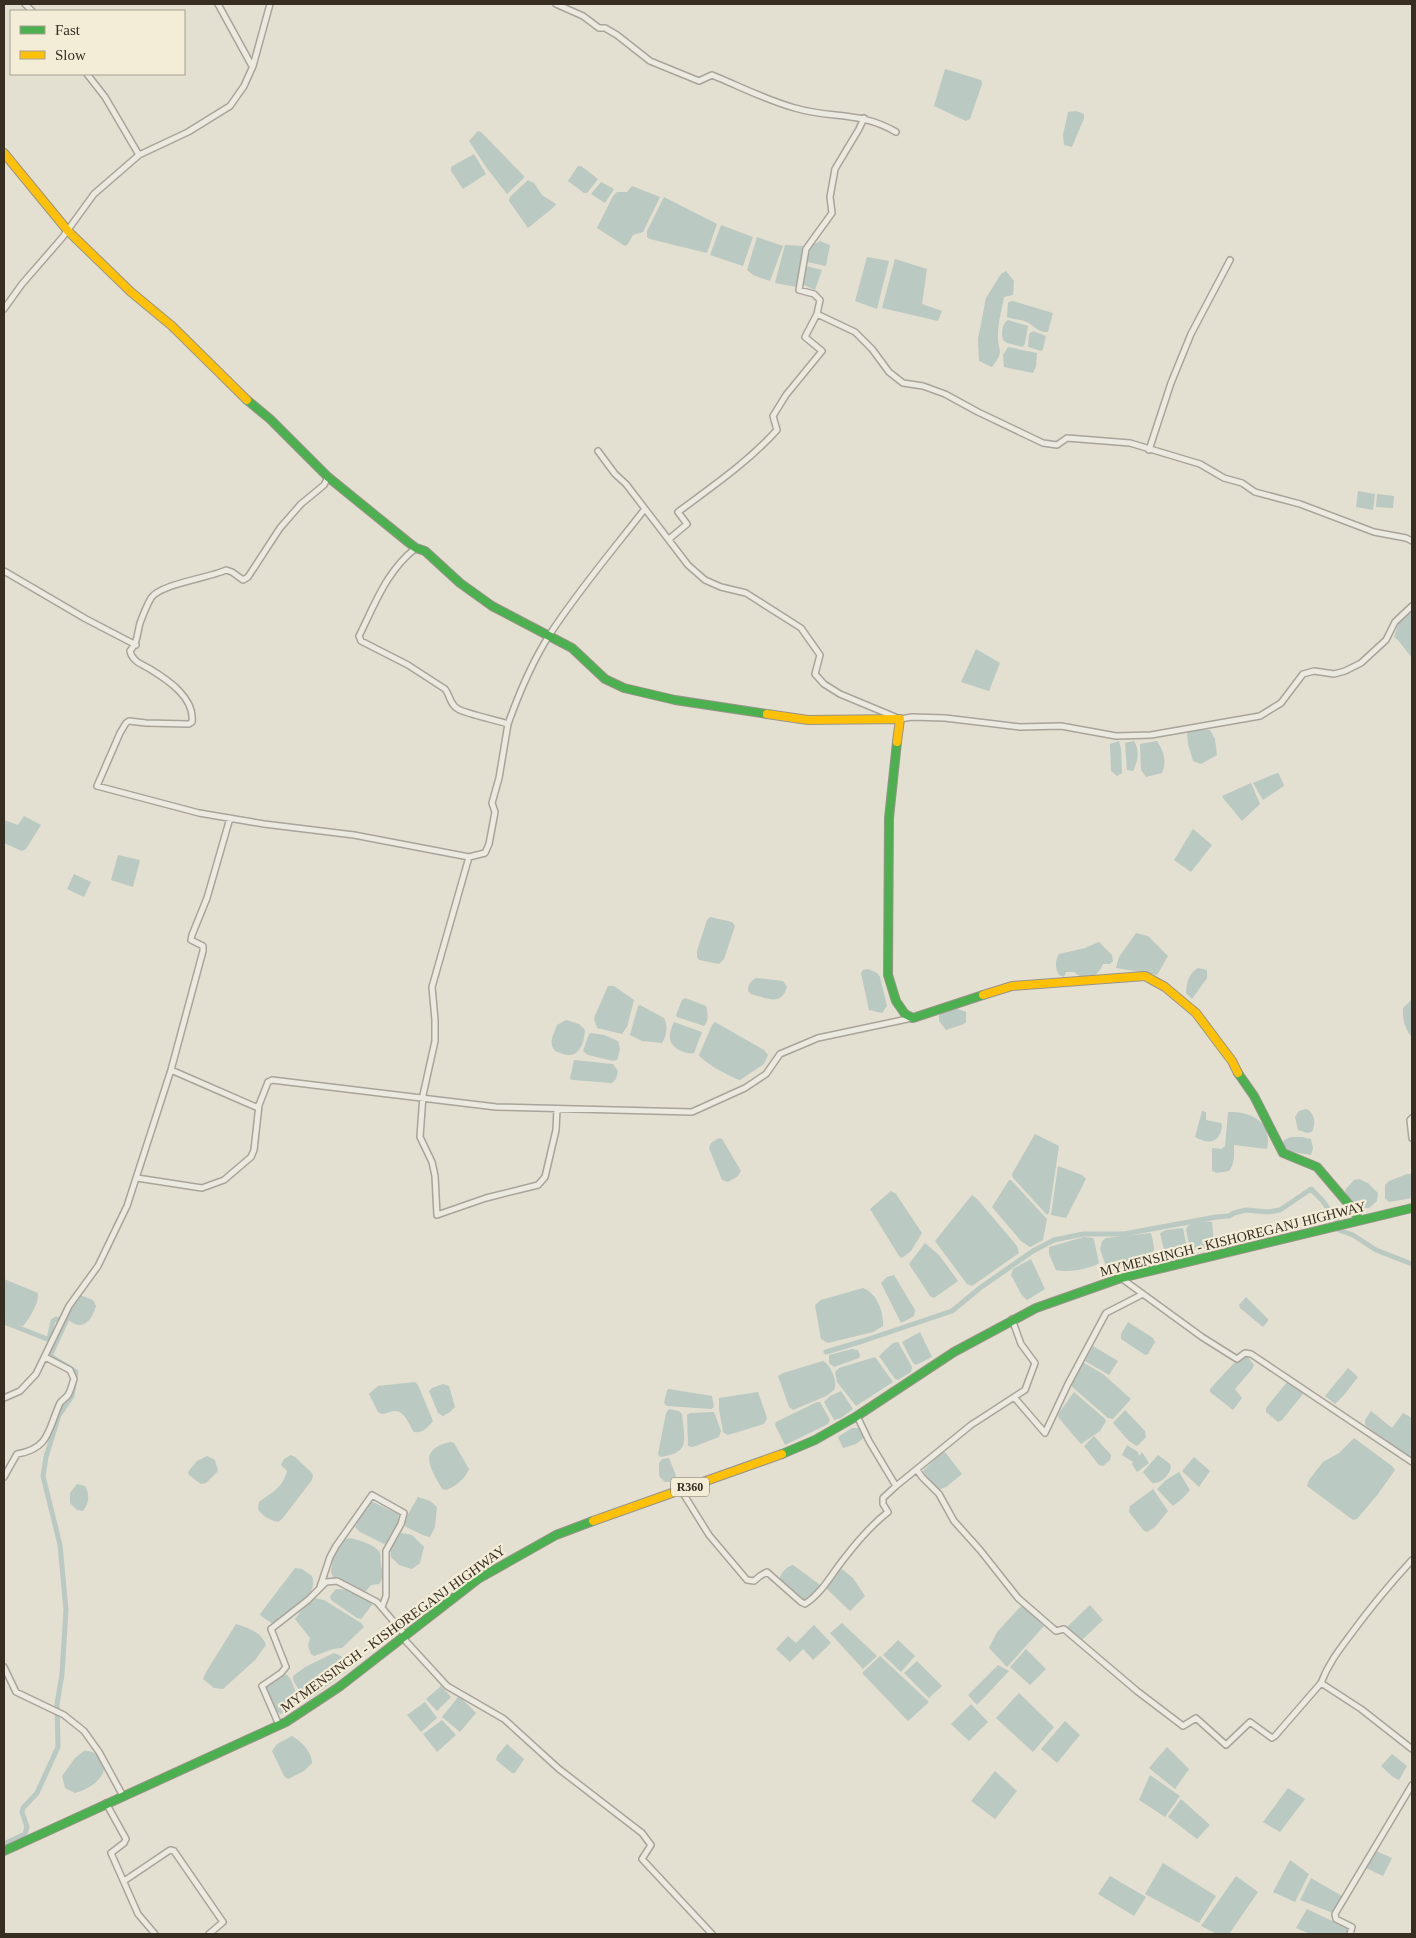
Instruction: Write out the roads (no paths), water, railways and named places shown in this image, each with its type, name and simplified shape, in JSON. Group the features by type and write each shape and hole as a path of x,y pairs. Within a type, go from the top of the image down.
{"street":[{"path":"218,4 253,66"},
{"path":"4,310 23,283 68,231 94,194 139,155 188,132 230,106 244,86 253,66 270,4"},
{"path":"556,4 583,16 599,28 605,28 617,35 650,60 699,81 712,75 796,108 864,118 882,124 896,132"},
{"path":"88,75 105,97 139,155"},
{"path":"669,539 687,524 678,512 736,469 777,430 773,416 786,395 822,351 804,337 818,314 820,300 814,294 799,290 806,249 832,213 830,197 835,169 859,130 864,118"},
{"path":"4,153 68,231 130,292 172,326 328,477 416,548 425,551 460,583 492,606 572,648 605,679 624,688 675,700 808,720 944,718 1020,727 1061,726 1116,736 1151,736 1260,716 1281,703 1302,674 1314,672 1334,674 1361,663 1386,640 1395,622 1412,606"},
{"path":"1149,450 1190,334 1230,260"},
{"path":"818,314 855,332 872,349 889,372 903,383 923,386 945,394 1043,443 1057,445 1067,438 1130,443 1200,464 1224,478 1242,483 1255,492 1300,504 1374,532 1406,538 1412,541"},
{"path":"598,451 615,474 626,484 644,510 688,565 705,580 721,587 746,593 801,628 820,656 815,674 824,684 849,699 900,719"},
{"path":"328,477 324,485 301,504 280,528 248,578 243,580 226,570 158,592 152,597 140,624 136,645 130,651 131,656 178,690 188,703 193,715 192,722 126,722 97,786 200,813 264,824 354,835 469,857 484,853 489,844 495,812 492,803 499,778 508,724 521,687 549,636 567,609 644,510"},
{"path":"416,548 402,560 384,584 359,636 361,641 408,665 445,689 457,709 508,724"},
{"path":"4,572 136,645"},
{"path":"900,719 889,818 888,975 896,1001 905,1014 913,1018"},
{"path":"4,1398 15,1394 26,1386 36,1374 68,1306 102,1259 127,1206 171,1070 203,951 203,946 191,940 192,935 207,898 230,818"},
{"path":"469,857 432,987 435,1020 434,1041 423,1098 420,1137 432,1162 435,1176 437,1214 486,1198 538,1185 545,1176 556,1130 557,1108"},
{"path":"137,1178 202,1188 224,1180 251,1157 254,1150 259,1105 268,1082 272,1080 496,1107 692,1112 746,1088 766,1074 780,1054 818,1038 913,1018 1012,986 1145,976 1178,996 1196,1013 1232,1061 1241,1079 1254,1096 1283,1153 1288,1157 1317,1167 1352,1208 1359,1220"},
{"path":"171,1070 256,1107 259,1105"},
{"path":"1412,1118 1410,1120 1412,1138"},
{"name":"MYMENSINGH - KISHOREGANJ HIGHWAY","path":"4,1851 279,1726 324,1698 478,1580 529,1549 556,1535 610,1514 786,1453 824,1435 857,1416 954,1352 1012,1319 1036,1308 1121,1278 1412,1208"},
{"path":"1121,1278 1202,1337 1237,1359 1245,1353 1251,1354 1412,1462"},
{"path":"1014,1397 1046,1433 1068,1384 1106,1313 1143,1294"},
{"path":"681,1490 709,1535 747,1580 754,1581 767,1572 805,1604 816,1596 842,1560 868,1530 888,1512 883,1504 883,1498 971,1425 1025,1390 1035,1363 1021,1344 1012,1319"},
{"path":"4,1477 16,1454 26,1453 39,1446 46,1438 60,1404 68,1395 74,1379 70,1370 45,1357"},
{"path":"857,1416 869,1441 896,1486"},
{"path":"918,1470 922,1477 939,1494 954,1521 1018,1598 1046,1624 1056,1631 1064,1629 1137,1691 1183,1726 1196,1718 1226,1745 1250,1722 1272,1738 1276,1736 1321,1683 1326,1668 1379,1595 1412,1560"},
{"path":"320,1588 330,1557 336,1546 372,1495 404,1513 386,1551 386,1596 382,1607"},
{"path":"279,1726 262,1686 281,1673 286,1667 271,1629 301,1606 326,1582 337,1581 367,1596 382,1607 404,1637 447,1686 504,1719 559,1769 642,1833 651,1845 642,1859 712,1934"},
{"path":"4,1667 7,1679 16,1692 64,1714 84,1731 93,1741 123,1796"},
{"path":"1321,1683 1362,1709 1412,1750"},
{"path":"1350,1934 1352,1926 1336,1919 1335,1914 1412,1785"},
{"path":"106,1803 126,1839 124,1843 111,1853 138,1914 155,1934"},
{"path":"124,1881 170,1850 174,1851 223,1922 209,1934"}],"waterway":[{"path":"826,1352 952,1311 980,1288 1033,1251 1054,1240 1083,1234 1124,1234 1229,1216 1246,1210 1268,1212 1280,1210 1311,1189 1322,1200 1337,1221"},
{"path":"1339,1230 1353,1235 1376,1250 1412,1264"},
{"path":"4,1322 49,1339 53,1321 56,1319 65,1321"},
{"path":"4,1844 25,1834 27,1827 22,1812 23,1808 37,1793 58,1747 57,1704 62,1674 66,1610 60,1545 43,1476 46,1457 59,1415 72,1396 76,1372 50,1356 67,1319"}]}
